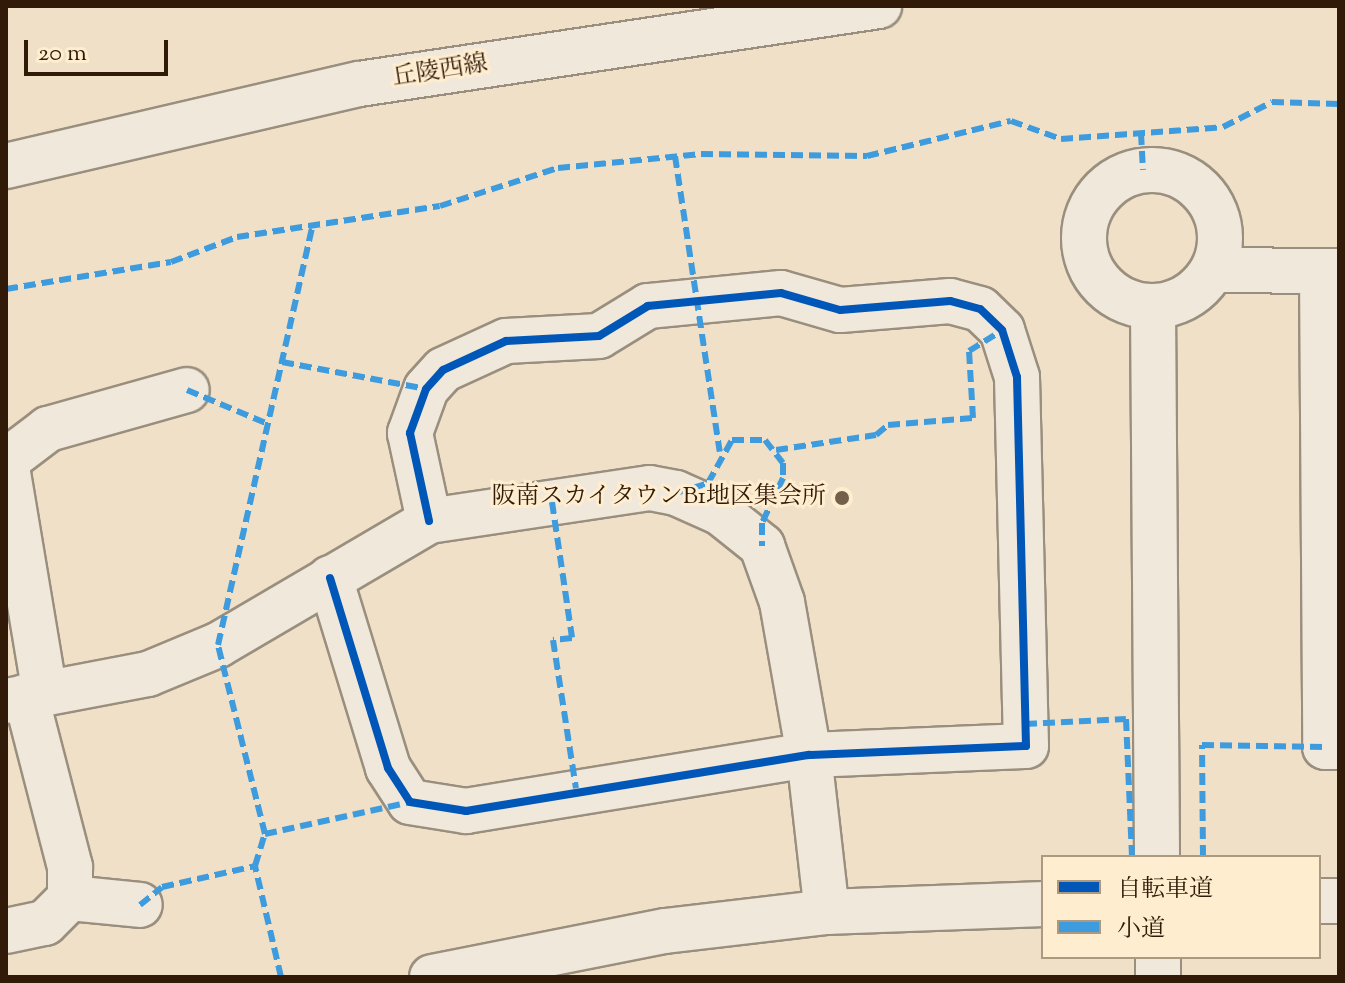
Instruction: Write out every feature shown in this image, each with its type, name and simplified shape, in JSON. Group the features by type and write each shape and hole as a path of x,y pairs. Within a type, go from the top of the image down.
{"street":[{"name":"丘陵西線","path":"6,166 359,84 879,6"},
{"path":"1152,170 1192,182 1219,222 1214,270 1178,303 1153,307 1108,291 1084,249 1091,208 1112,182 1152,170"},
{"path":"1214,270 1330,271 1325,747 1339,747"},
{"path":"330,578 388,768 410,802 466,811 809,755 1026,746 1017,377 1002,330 980,309 950,301 840,310 781,293 648,306 599,336 506,341 443,370 426,389 410,433 429,521"},
{"path":"1153,307 1157,855"},
{"path":"6,931 45,923 70,898 70,867 26,697 6,461 48,429 187,390"},
{"path":"26,697 148,674 218,645 429,521 650,488 721,513 762,546 782,602 809,755 827,912"},
{"path":"70,898 140,905"},
{"path":"432,977 665,931 827,912 1041,904"}],"marked path":[{"path":"6,289 171,262 237,237 440,206 558,168 701,154 867,156 1011,121 1061,139 1223,127 1272,102 1339,104"},
{"path":"1141,133 1143,170"},
{"path":"675,156 720,452"},
{"path":"281,977 255,866 265,834 218,645 312,227"},
{"path":"776,450 876,435 888,425 973,418 969,351 1002,330"},
{"path":"282,362 426,389"},
{"path":"187,390 268,424"},
{"path":"676,493 708,483 732,440 765,440 783,463 783,478 762,523 762,546"},
{"path":"552,502 572,638 553,640 576,788"},
{"path":"1025,724 1126,719 1132,855"},
{"path":"1203,855 1202,745 1325,747"},
{"path":"265,834 410,802"},
{"path":"140,905 162,887 255,866"}],"cycle path":[{"path":"330,578 388,768 410,802 466,811 809,755 1026,746 1017,377 1002,330 980,309 950,301 840,310 781,293 648,306 599,336 506,341 443,370 426,389 410,433 429,521"}],"place":[{"name":"阪南スカイタウンB1地区集会所","path":"842,498"}]}
